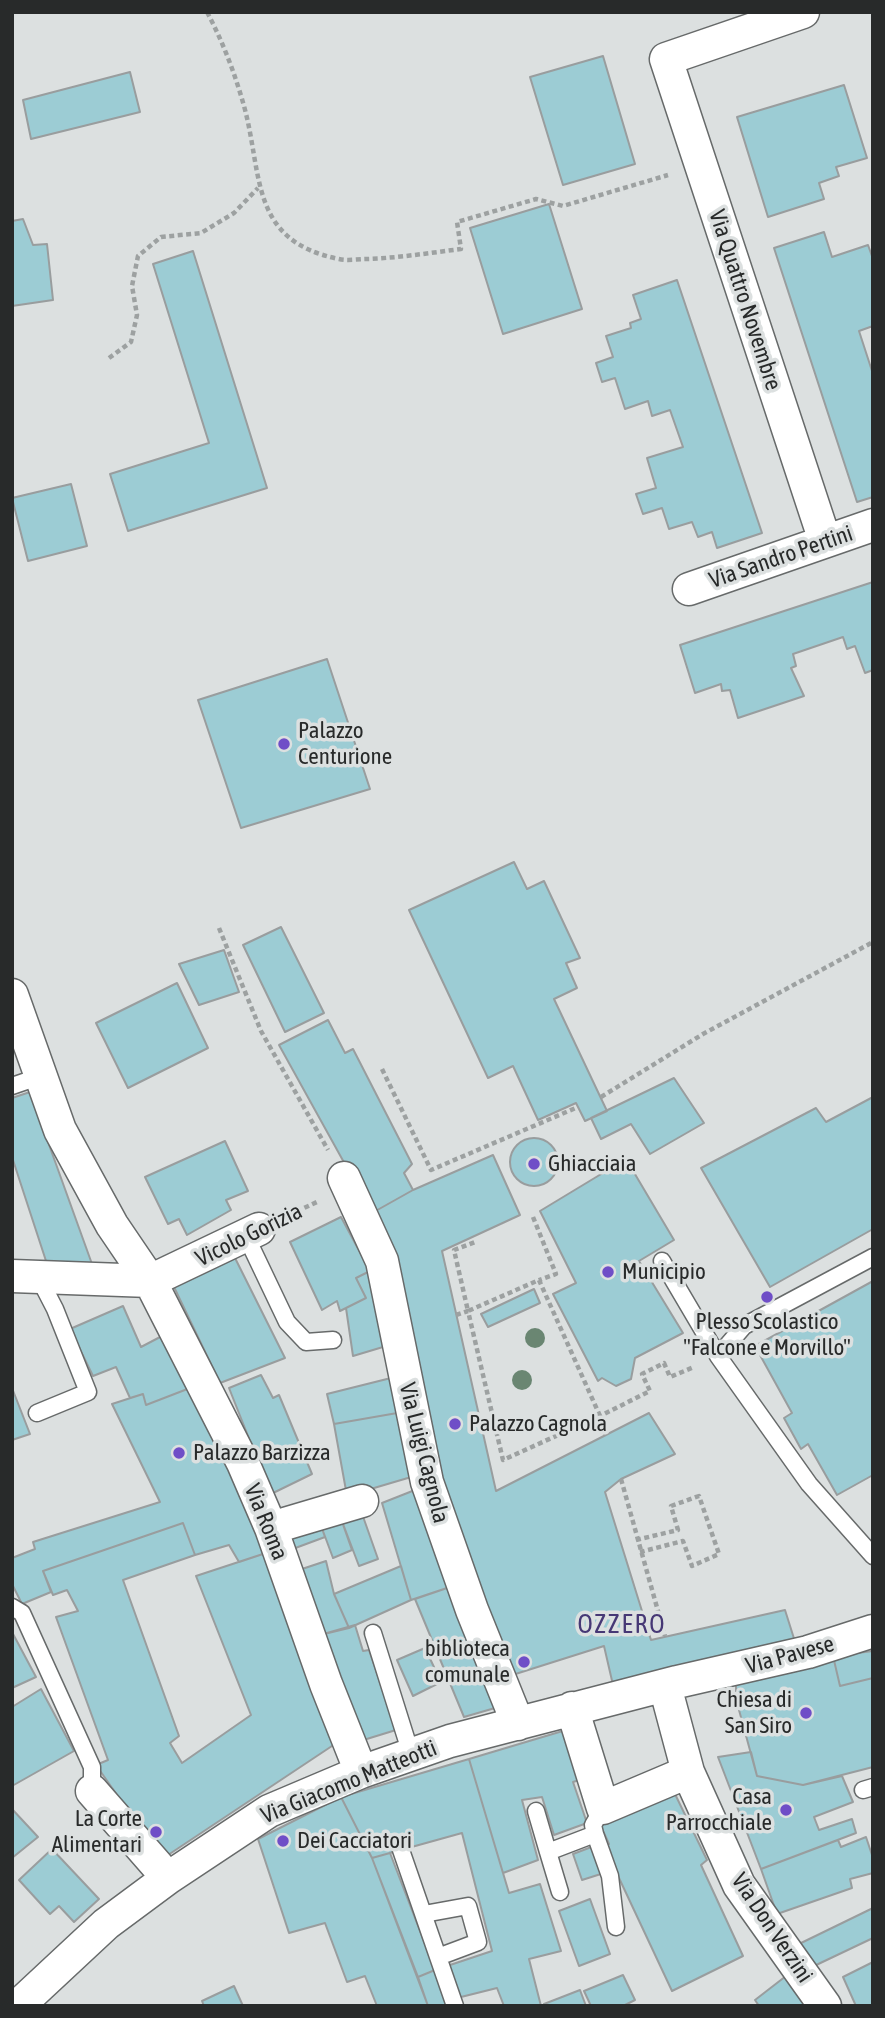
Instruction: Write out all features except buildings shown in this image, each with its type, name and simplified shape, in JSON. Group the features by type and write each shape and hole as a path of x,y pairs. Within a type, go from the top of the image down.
{"street":[{"name":"Via Quattro Novembre","path":"803,12 666,59 825,541"},
{"name":"Via Sandro Pertini","path":"689,589 873,525"},
{"name":"Via Roma","path":"12,995 27,1081 60,1130 112,1226 150,1281 243,1463 271,1528 327,1684 366,1780"},
{"name":"Via Luigi Cagnola","path":"345,1183 382,1261 427,1482 472,1610 518,1724"},
{"name":"Vicolo Gorizia","path":"150,1281 253,1233"},
{"path":"26,1277 150,1281"},
{"path":"271,1528 362,1500"},
{"name":"Via Pavese","path":"572,1708 808,1652 873,1631"},
{"name":"Via Don Verzini","path":"665,1686 688,1772 739,1885 825,2006"},
{"path":"572,1708 599,1821 688,1772"},
{"name":"Via Giacomo Matteotti","path":"18,2006 106,1924 168,1878 269,1811 366,1780 411,1755 450,1741 572,1708"},
{"path":"92,1791 168,1878"}],"lane":[{"path":"253,1233 287,1322 306,1342 333,1340"},
{"path":"718,1356 744,1326 873,1256"},
{"path":"662,1261 718,1356 809,1483 873,1556"},
{"path":"26,1277 55,1309 88,1392 37,1413"},
{"path":"12,1607 22,1613 92,1767 92,1791"},
{"path":"373,1633 411,1755"},
{"path":"536,1811 560,1892"},
{"path":"548,1852 599,1821 610,1876 615,1927"},
{"path":"401,1850 455,2006"},
{"path":"424,1914 468,1906 478,1942 438,1957"}],"path":[{"path":"207,12 218,34 244,107 258,188 274,222 300,246 341,259 392,258 461,249 457,222 536,200 563,206 701,165"},
{"path":"109,358 131,342 137,315 132,286 138,256 161,237 201,233 234,213 258,188"},
{"path":"219,928 261,1031 345,1183"},
{"path":"601,1097 703,1034 873,942"},
{"path":"382,1069 431,1170 578,1107"},
{"name":"Vicolo Gorizia","path":"253,1233 345,1183"},
{"path":"456,1315 556,1274 533,1217"},
{"path":"475,1242 454,1250 503,1460 650,1391 642,1374 664,1363 670,1377 718,1356"},
{"path":"539,1280 606,1435"},
{"path":"621,1479 664,1636"},
{"path":"636,1540 678,1530 671,1506 699,1496 719,1555 692,1566 683,1541 640,1552"}],"place":[{"name":"Palazzo Centurione","path":"284,744"},
{"name":"Ghiacciaia","path":"534,1164"},
{"name":"Municipio","path":"608,1272"},
{"name":"Plesso Scolastico \"Falcone e Morvillo\"","path":"767,1297"},
{"name":"Palazzo Cagnola","path":"455,1424"},
{"name":"Palazzo Barzizza","path":"179,1453"},
{"name":"biblioteca comunale","path":"524,1662"},
{"name":"Chiesa di San Siro","path":"806,1713"},
{"name":"Casa Parrocchiale","path":"786,1810"},
{"name":"La Corte Alimentari","path":"156,1832"},
{"name":"Dei Cacciatori","path":"283,1841"}],"district":[{"name":"OZZERO","path":"622,1625"}]}
